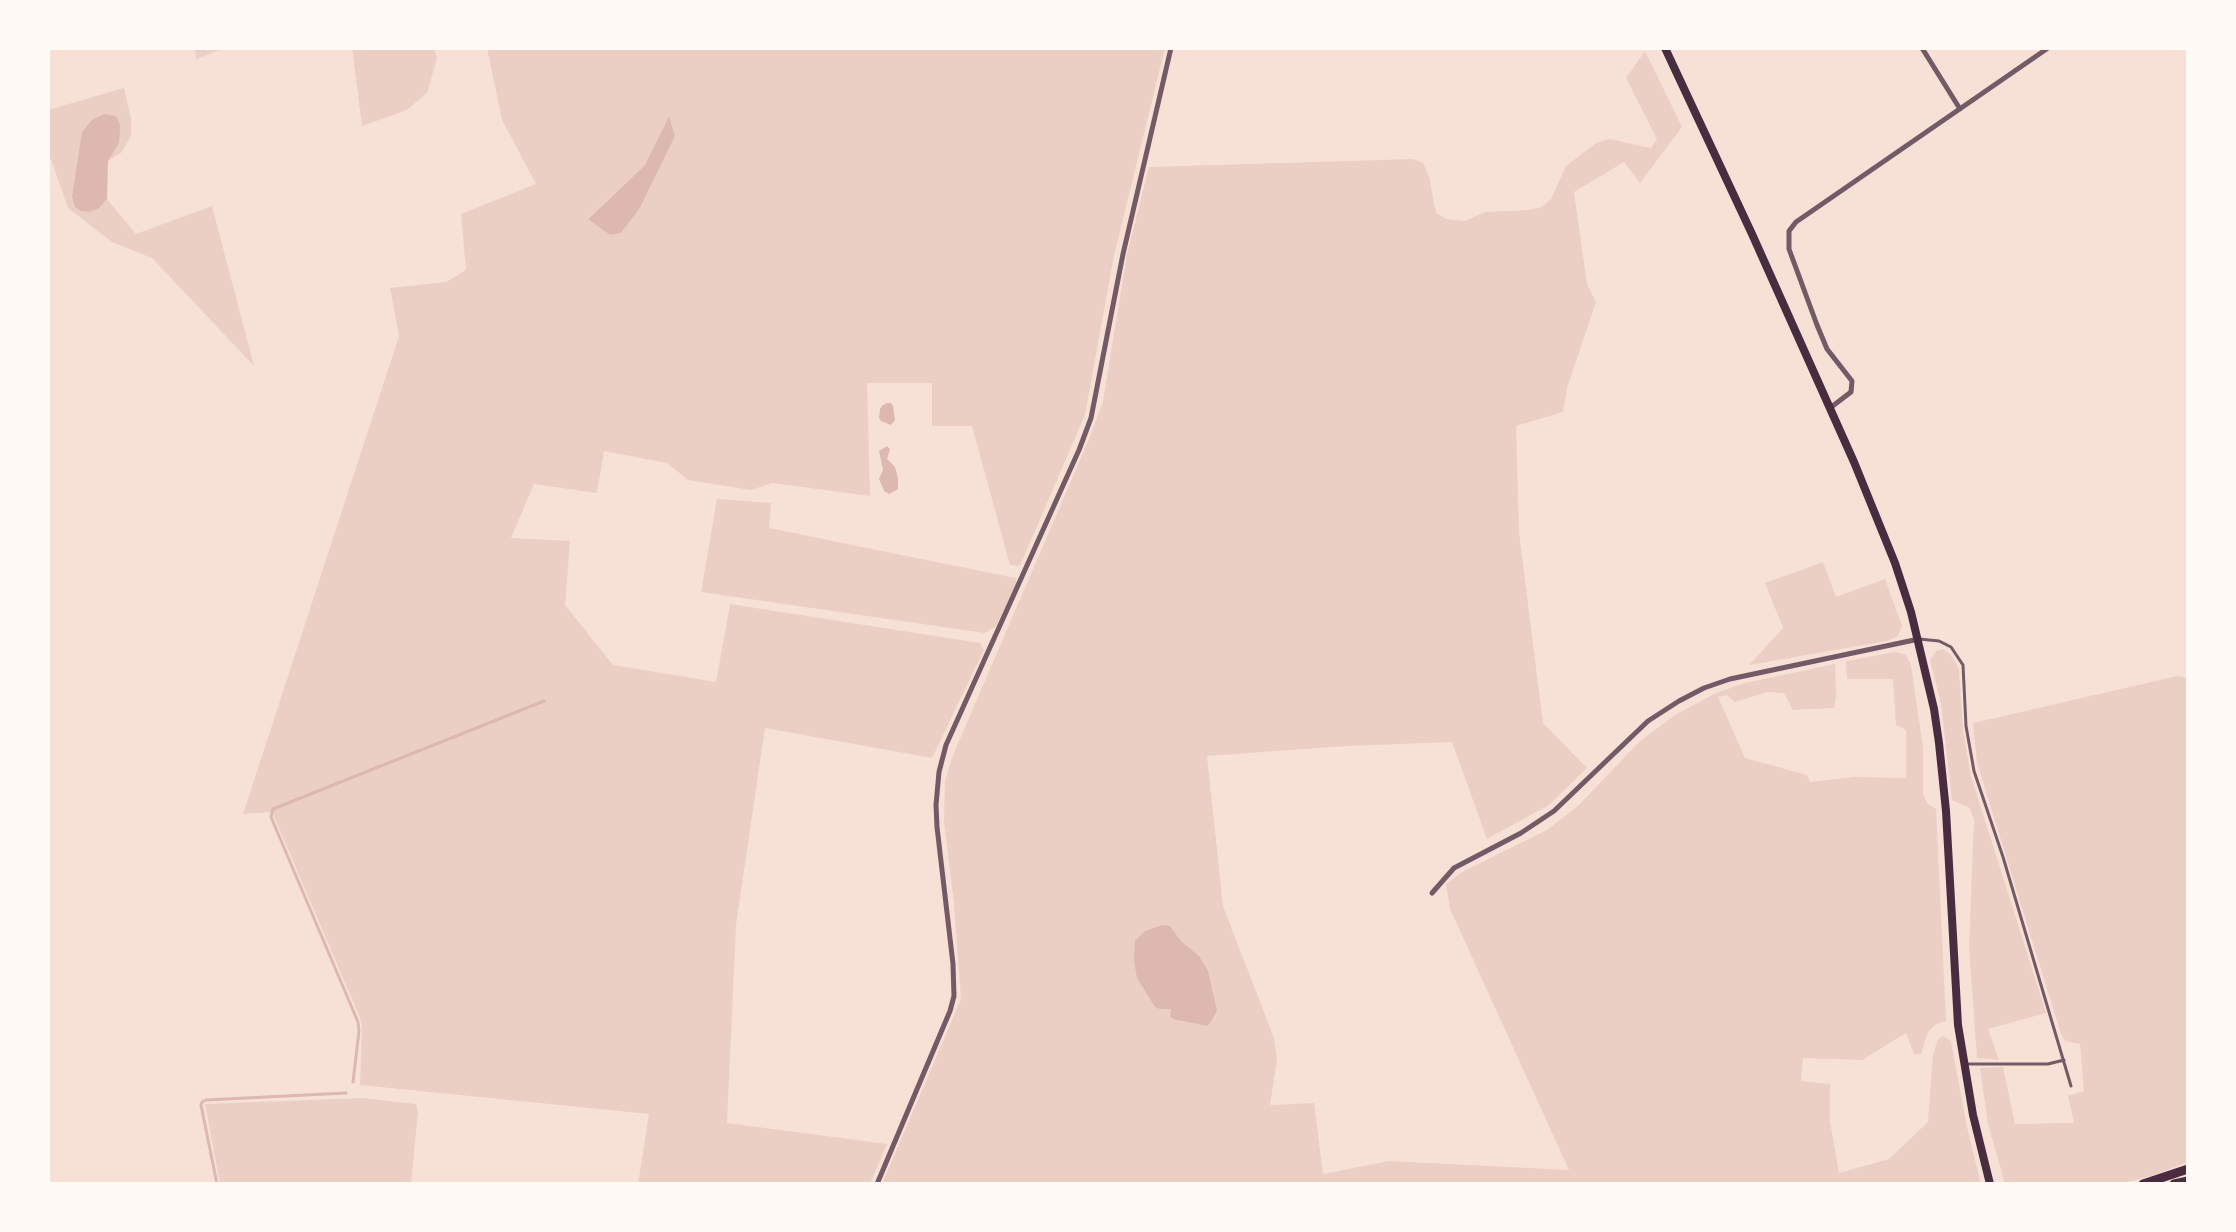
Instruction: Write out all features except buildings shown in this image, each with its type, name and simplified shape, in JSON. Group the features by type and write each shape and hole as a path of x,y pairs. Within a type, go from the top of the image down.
{"highway":[{"path":"2143,1184 2188,1169"},
{"path":"2174,1184 2188,1181"}],"main road":[{"path":"1665,48 1830,408 1895,563 1919,639 1934,708 1946,811 1958,1026 1973,1115 1990,1183"}],"street":[{"path":"878,1184 950,1011 954,996 953,964 936,816 939,772 946,745 1080,450 1091,418 1123,254 1171,48"},
{"path":"1922,48 1960,109"},
{"path":"1830,408 1851,392 1852,381 1827,349 1816,325 1789,249 1789,231 1796,222 2048,48"},
{"path":"1432,893 1454,868 1521,833 1554,811 1584,785 1648,721 1688,696 1730,679 1919,639"}],"lane":[{"path":"1919,639 1940,641 1951,647 1963,665 1966,726 1974,771 2003,857 2071,1086"},
{"path":"1964,1064 2048,1064 2064,1060"}],"shaded area":[{"path":"195,48 225,48 196,59"},
{"path":"352,48 434,48 437,59 427,93 407,110 362,126"},
{"path":"487,48 1165,48 1114,256 1085,415 1020,566 1010,565 972,426 932,426 932,383 867,383 870,496 772,483 751,490 688,480 667,463 604,451 597,493 534,484 511,538 570,541 565,605 613,665 716,682 730,604 980,643 984,650 932,758 765,728 736,925 727,1123 887,1144 870,1184 638,1184 649,1114 360,1085 362,1027 360,1018 272,812 243,814 399,336 390,288 446,282 466,270 461,214 536,184 502,120","holes":["669,116 675,136 640,208 621,233 610,235 588,218 645,165"]},
{"path":"1645,51 1682,127 1640,183 1624,162 1574,192 1587,284 1596,302 1567,388 1563,412 1516,426 1519,532 1543,723 1587,768 1549,805 1487,839 1452,742 1347,746 1207,756 1223,906 1274,1038 1277,1060 1270,1105 1314,1103 1323,1174 1389,1161 1569,1170 1450,909 1446,884 1464,871 1547,830 1579,805 1639,742 1675,715 1716,693 1745,683 1835,664 1834,708 1793,710 1784,693 1767,692 1735,702 1727,695 1718,697 1745,758 1807,775 1810,782 1854,777 1906,778 1906,730 1896,725 1893,679 1847,679 1846,661 1895,652 1906,655 1911,665 1923,747 1923,794 1928,804 1936,809 1946,1021 1936,1024 1928,1032 1921,1054 1914,1054 1906,1033 1862,1060 1803,1058 1801,1081 1830,1084 1830,1121 1839,1173 1889,1159 1928,1122 1933,1054 1938,1039 1943,1036 1951,1041 1967,1127 1981,1184 882,1184 961,999 954,904 944,821 945,781 953,755 1089,439 1103,401 1127,254 1149,167 1413,159 1423,163 1429,176 1436,213 1446,219 1465,221 1485,212 1529,210 1542,207 1551,199 1566,166 1596,143 1609,139 1651,148 1657,139 1626,78","holes":["1170,926 1181,941 1199,956 1180,1019 1173,1019 1171,1009 1160,1009"]},
{"path":"124,88 131,118 131,136 122,152 108,161 119,143 116,116 99,208 107,199 136,234 212,206 254,366 152,258 112,242 68,208 48,151 48,110"},
{"path":"104,114 116,116 120,125 119,143 108,161 107,199 99,208 89,212 81,211 75,207 72,197 82,132 92,120"},
{"path":"669,116 675,136 640,208 621,233 610,235 588,219 645,165"},
{"path":"887,403 893,406 895,420 891,425 879,418 880,409"},
{"path":"887,446 890,449 887,459 895,467 898,478 898,489 889,494 884,491 879,479 883,470 879,451"},
{"path":"717,499 771,503 769,528 1015,578 1017,583 996,626 985,633 701,592"},
{"path":"1823,562 1836,597 1885,579 1902,626 1898,636 1887,641 1749,665 1783,628 1765,583"},
{"path":"1943,649 1951,655 1959,669 1963,730 1971,776 2046,1013 1988,1029 1999,1060 1977,1058 1969,947 1974,820 1970,808 1952,800 1941,704 1930,660 1936,651"},
{"path":"2177,676 2188,678 2188,1162 2154,1175 2119,1184 2005,1184 1988,1124 1980,1068 2003,1067 2015,1124 2074,1123 2068,1096 2084,1091 2080,1044 2065,1041 2061,1034 1977,763 1973,723"},
{"path":"1162,925 1170,926 1181,941 1199,956 1208,971 1217,1011 1207,1026 1173,1019 1170,1016 1171,1009 1155,1007 1137,978 1134,960 1135,941 1145,931"},
{"path":"362,1098 416,1104 418,1112 411,1184 220,1184 205,1104"}],"waterway":[{"path":"353,1082 358,1022 271,817 273,809 544,701"},
{"path":"217,1184 202,1102 346,1093"}]}
